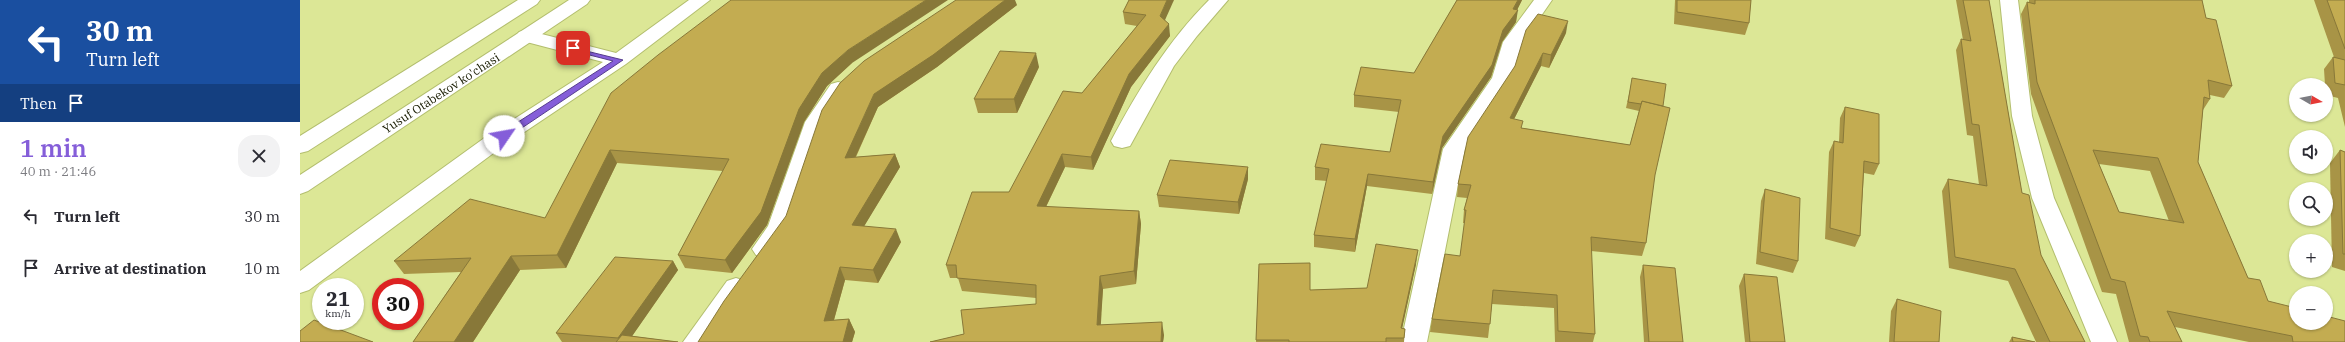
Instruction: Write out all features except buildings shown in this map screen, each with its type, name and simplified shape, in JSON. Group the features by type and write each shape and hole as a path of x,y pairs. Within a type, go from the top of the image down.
{"street":[{"path":"300,146 531,0"},
{"name":"Yusuf Otabekov ko'chasi","path":"300,186 581,0"},
{"path":"300,284 491,144 619,60 701,0"},
{"path":"1122,141 1147,90 1197,21 1219,0"},
{"path":"1414,342 1454,150 1502,78 1513,42 1543,0"},
{"path":"2009,0 2022,116 2043,198 2104,342"},
{"path":"526,36 619,60"},
{"path":"696,342 779,228 815,122 835,91 855,73"}],"route":[{"path":"504,136 619,60 573,48"}]}
